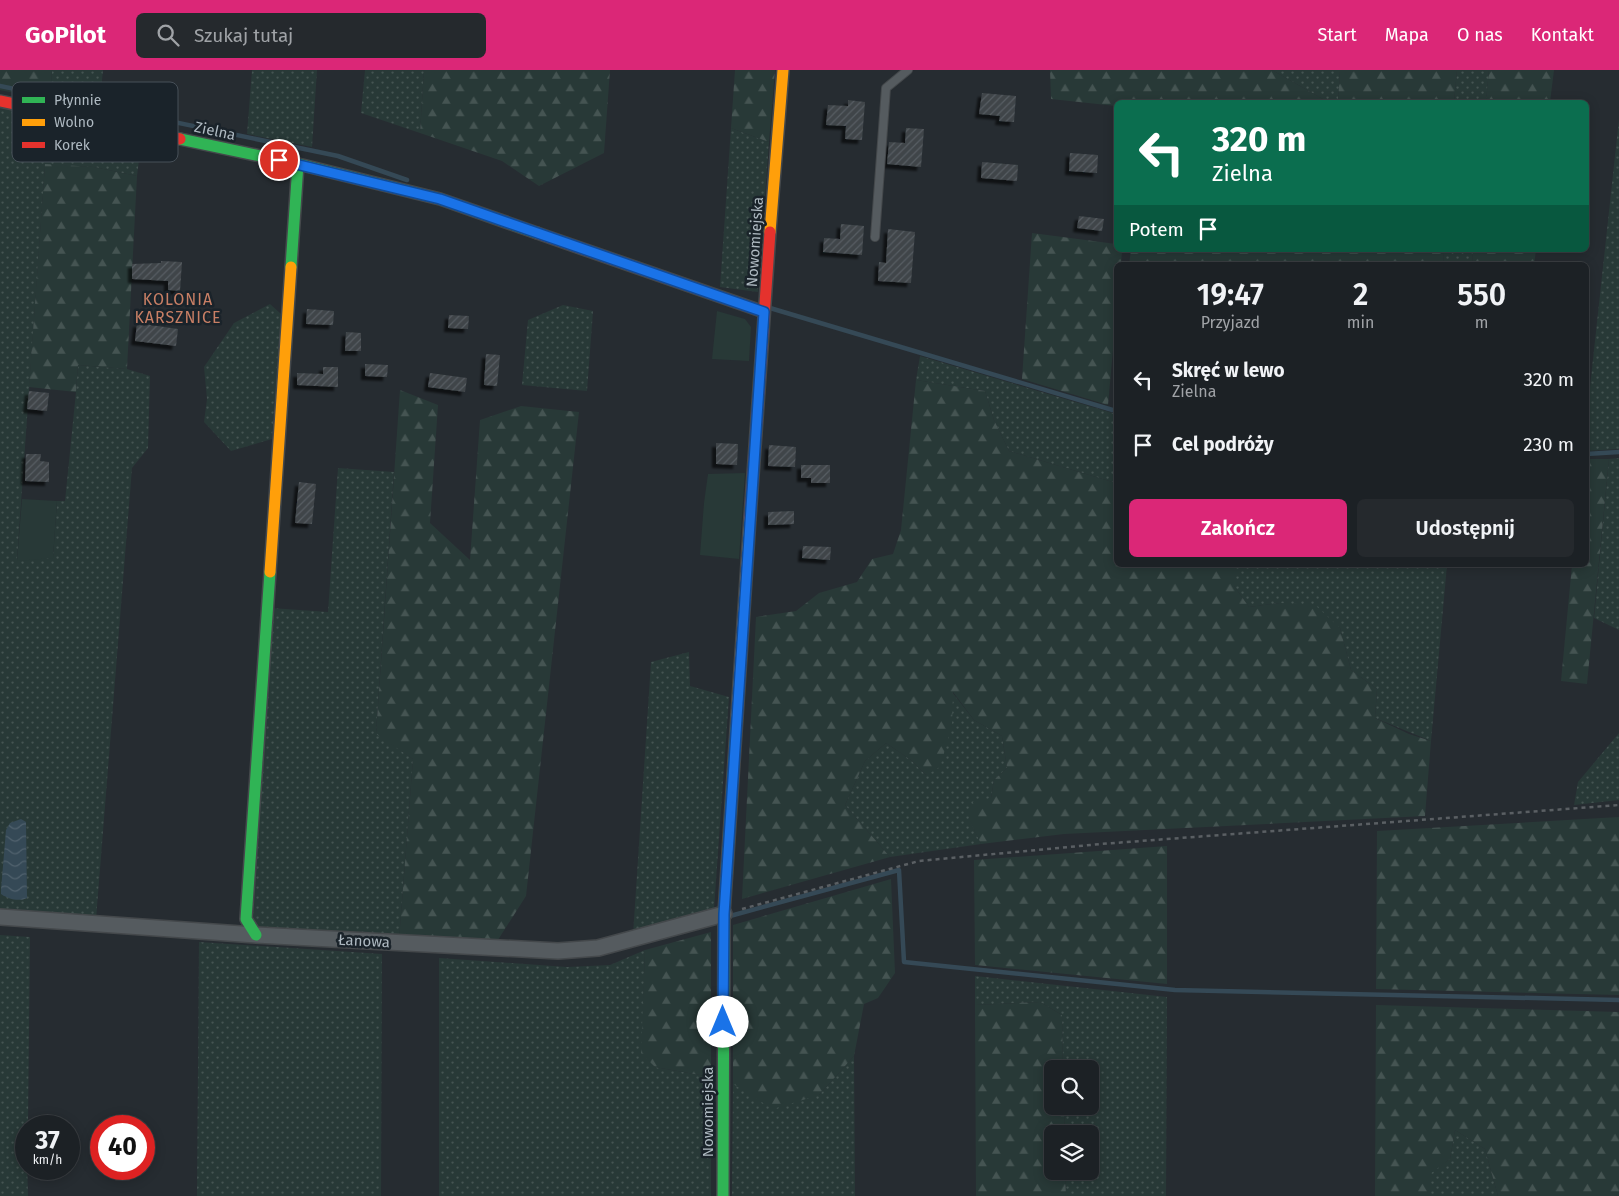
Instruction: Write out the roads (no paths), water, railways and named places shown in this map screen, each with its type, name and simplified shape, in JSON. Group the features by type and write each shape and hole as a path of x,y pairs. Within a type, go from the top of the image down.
{"street":[{"name":"Nowomiejska","path":"723,1196 724,918 765,306 783,70"},
{"name":"Zielna","path":"178,138 298,164 440,199 765,306"},
{"path":"256,935 246,919 298,164"},
{"name":"Łanowa","path":"0,917 256,935 558,951 598,948 724,918"}],"lane":[{"path":"875,237 886,88 908,70"}],"water":[{"path":"21,819 26,822 27,898 17,900 4,896 1,894 1,890 6,830 10,823"}],"waterway":[{"path":"0,86 12,88"},
{"path":"178,123 338,156 407,180"},
{"path":"770,308 1114,410"},
{"path":"1589,454 1619,452"},
{"path":"730,916 899,870 904,962 1175,990 1619,1000"}],"district":[{"name":"KOLONIA KARSZNICE","path":"178,308"}]}
